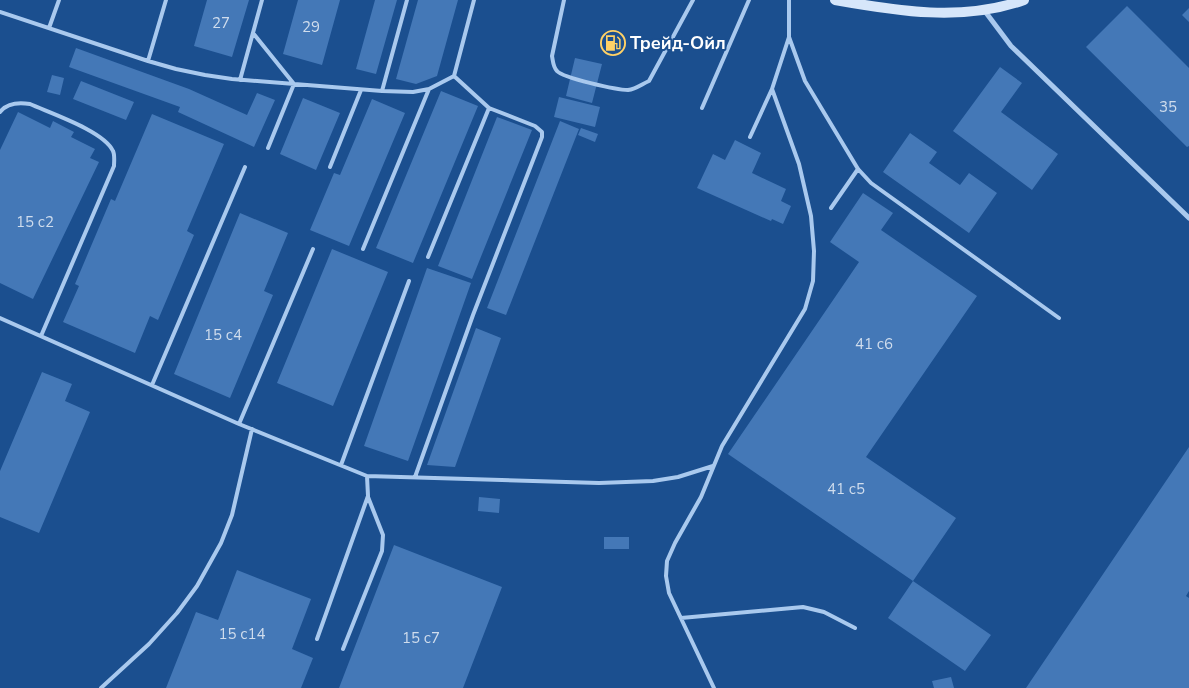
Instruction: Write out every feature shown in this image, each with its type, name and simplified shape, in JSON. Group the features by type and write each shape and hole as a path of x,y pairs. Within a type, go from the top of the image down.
{"street":[{"path":"835,0 900,11 942,14 984,10 1024,0"},
{"path":"984,10 1011,46 1189,218"}],"lane":[{"path":"50,28 59,0"},
{"path":"148,61 166,0"},
{"path":"240,80 262,0"},
{"path":"382,92 407,0"},
{"path":"0,12 183,71 240,80 382,92 413,92 429,89 454,76 474,0"},
{"path":"564,0 552,56 553,64 557,71 564,76 627,90 638,87 649,80 693,0"},
{"path":"702,108 749,0"},
{"path":"750,137 772,89 789,37 789,0"},
{"path":"253,33 294,84"},
{"path":"789,37 804,81 858,169 871,183 1058,318"},
{"path":"415,477 473,315 542,137 542,132 535,126 489,108 454,76"},
{"path":"268,148 294,84"},
{"path":"363,250 429,89"},
{"path":"714,688 669,593 666,576 667,561 701,497 722,446 805,309 813,281 814,251 811,216 800,164 772,89"},
{"path":"330,167 361,90"},
{"path":"0,112 4,107 19,102 30,104 92,132 106,142 114,152 114,166 41,336"},
{"path":"428,257 489,108"},
{"path":"152,385 245,167"},
{"path":"831,208 858,169"},
{"path":"240,424 313,249"},
{"path":"341,465 410,281"},
{"path":"0,318 240,424 367,476 599,483 653,481 678,477 713,466"},
{"path":"101,688 150,644 177,614 197,586 221,543 232,515 252,429"},
{"path":"343,649 382,551 383,534 368,496 367,476"},
{"path":"317,639 368,496"},
{"path":"681,618 803,607 824,612 855,628"}],"building":[{"path":"207,0 249,0 232,57 194,46"},
{"path":"298,0 340,0 322,65 283,54"},
{"path":"375,0 397,0 376,74 356,69"},
{"path":"418,0 458,0 437,76 416,84 396,79"},
{"path":"1127,6 1189,68 1189,146 1187,147 1086,47"},
{"path":"1189,8 1189,22 1182,15"},
{"path":"76,48 189,89 247,115 257,93 275,100 254,147 178,112 180,107 69,67"},
{"path":"575,58 602,64 592,103 566,96"},
{"path":"1000,67 1022,83 1001,112 1058,154 1032,190 953,131"},
{"path":"52,75 64,78 60,95 47,92"},
{"path":"81,81 134,102 126,120 73,99"},
{"path":"441,91 478,106 413,263 376,248"},
{"path":"559,97 600,107 595,127 554,117"},
{"path":"303,98 340,113 316,170 280,154"},
{"path":"372,99 405,113 349,246 310,230 334,173 340,175"},
{"path":"18,112 50,128 53,121 74,132 71,137 95,149 90,158 99,162 33,299 0,283 0,150"},
{"path":"152,114 224,144 187,231 194,235 158,320 150,316 135,353 63,322 79,286 75,284 111,199 115,201"},
{"path":"497,117 532,130 472,279 438,266"},
{"path":"560,121 579,129 506,315 487,308"},
{"path":"581,128 598,134 595,142 578,135"},
{"path":"910,133 937,152 929,163 960,185 969,173 997,193 969,233 883,172"},
{"path":"735,140 761,153 752,173 786,189 781,201 791,206 783,224 772,219 771,221 697,188 713,154 725,160"},
{"path":"863,193 893,213 881,230 977,296 866,457 956,518 913,581 728,454 859,262 830,242"},
{"path":"240,213 288,233 264,291 273,295 230,398 174,374"},
{"path":"332,249 388,272 333,406 277,383"},
{"path":"427,268 471,283 408,461 364,446"},
{"path":"476,328 501,338 455,467 427,465"},
{"path":"42,372 72,384 65,401 90,412 39,533 0,517 0,471"},
{"path":"1189,447 1189,591 1186,596 1189,598 1189,688 1026,688"},
{"path":"479,497 500,499 499,513 478,511"},
{"path":"604,537 629,537 629,549 604,549"},
{"path":"394,545 502,587 463,688 339,688"},
{"path":"237,570 311,599 292,649 313,658 301,688 166,688 196,612 218,620"},
{"path":"913,581 991,635 965,671 888,618"},
{"path":"951,677 954,688 934,688 932,681"}],"place":[{"name":"Трейд-Ойл","path":"613,43"}]}
